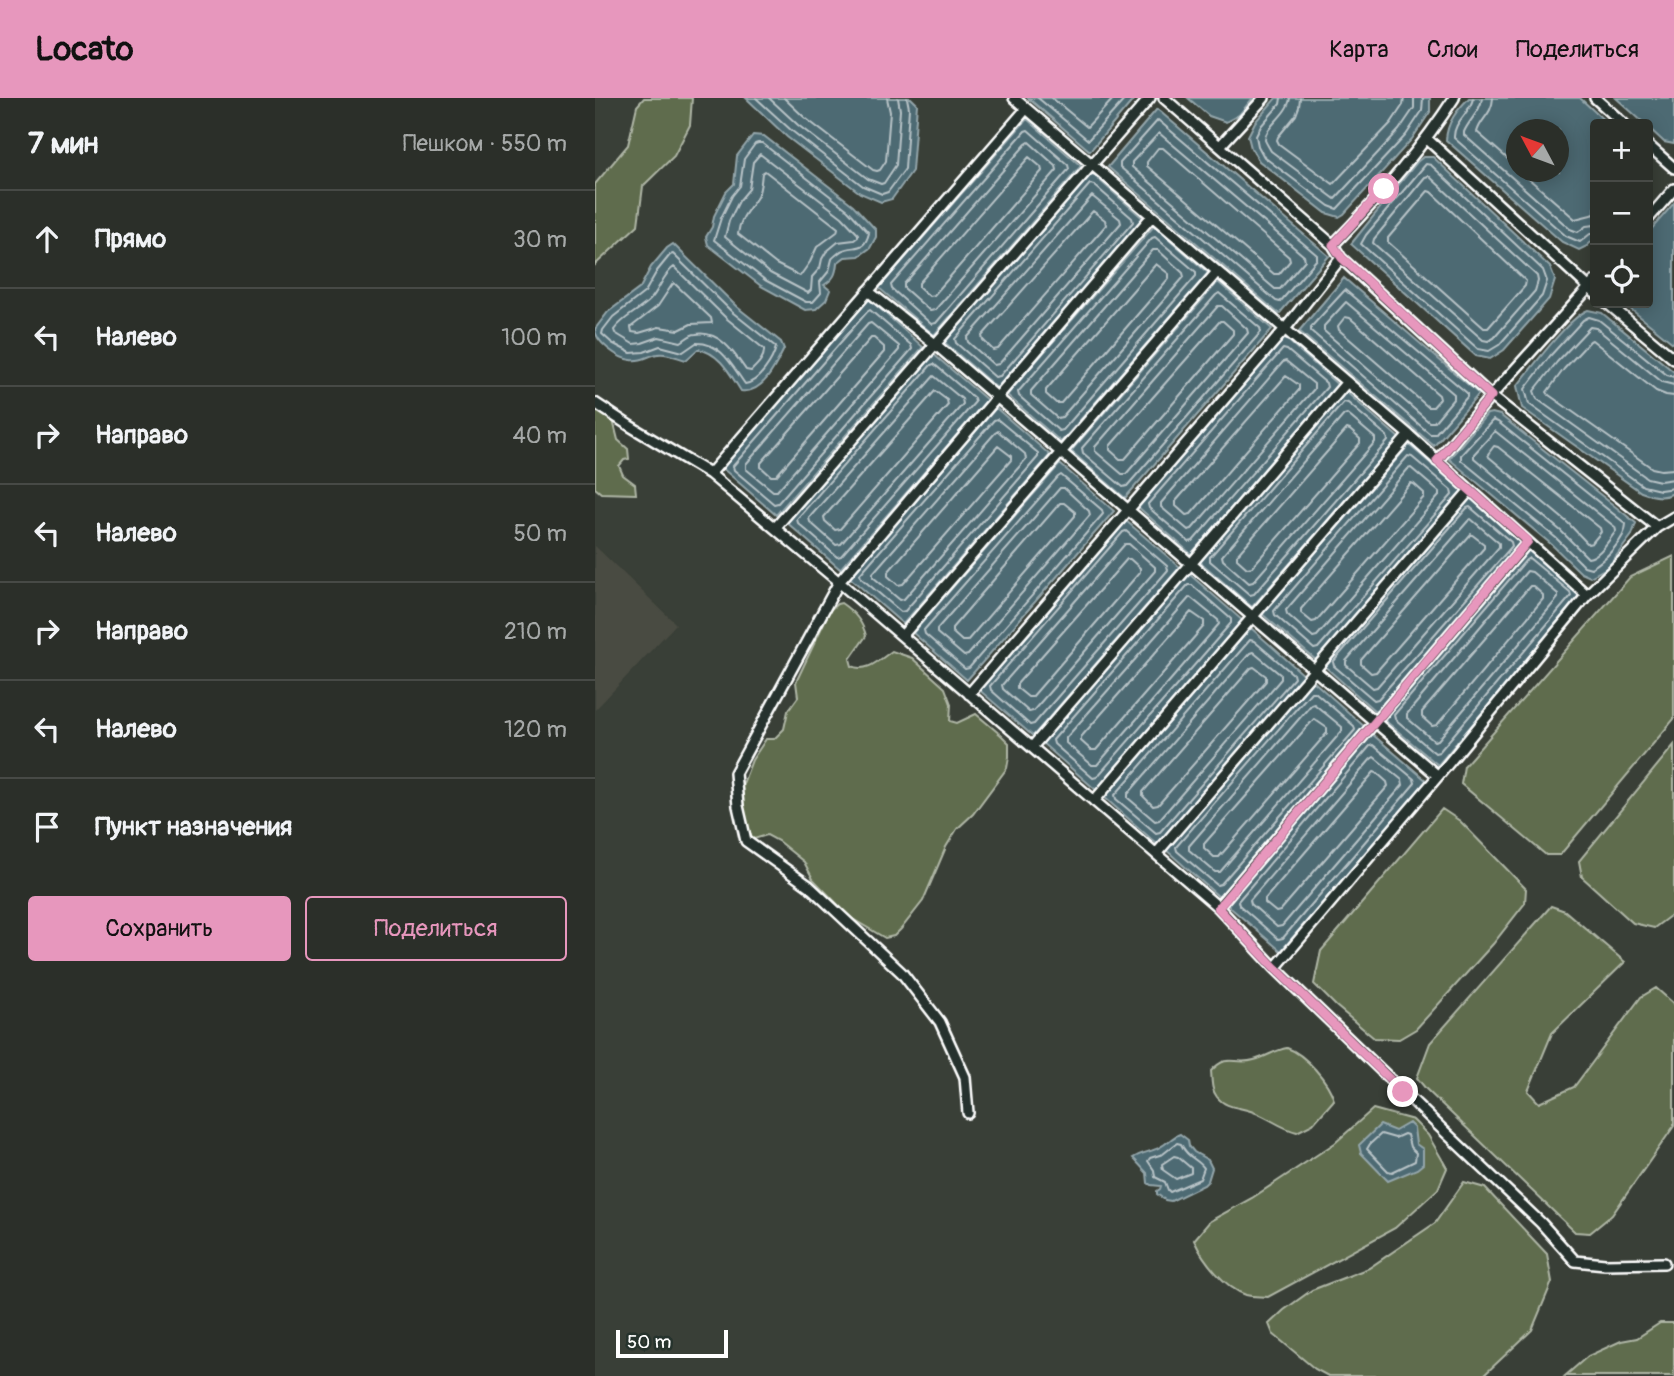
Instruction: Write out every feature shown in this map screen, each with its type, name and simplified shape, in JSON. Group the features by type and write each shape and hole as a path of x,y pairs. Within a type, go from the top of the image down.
{"lane":[{"path":"1014,98 1409,435 1587,595"},
{"path":"775,528 1150,98"},
{"path":"1164,98 1333,245 1342,258 1491,396 1657,527"},
{"path":"1220,146 1264,98"},
{"path":"1333,245 1426,138 1454,98"},
{"path":"1595,98 1618,119"},
{"path":"710,474 1026,109"},
{"path":"1426,138 1590,284"},
{"path":"1653,149 1674,168"},
{"path":"1653,213 1674,188"},
{"path":"968,1112 965,1077 940,1022 902,973 809,886 746,841 738,806 735,773 839,582 1151,216"},
{"path":"969,694 1285,330 1342,258"},
{"path":"902,636 1217,272"},
{"path":"1437,461 1491,396 1590,290"},
{"path":"868,291 935,344 1437,776"},
{"path":"1613,308 1674,359"},
{"path":"1032,747 1347,382"},
{"path":"595,403 710,474 1218,908 1275,968 1541,1223 1575,1261 1605,1264 1664,1263"},
{"path":"1094,801 1409,435"},
{"path":"1156,855 1470,490"},
{"path":"1275,968 1587,595 1657,527 1674,517"},
{"path":"1218,908 1528,541"}],"shaded area":[{"path":"595,546 676,624 595,710"}],"green space":[{"path":"644,98 692,98 690,125 674,156 643,186 638,225 595,265 595,184 628,145 637,106"},
{"path":"595,408 613,420 618,440 628,449 629,459 619,466 623,475 635,484 636,494 601,493 595,488"},
{"path":"1674,556 1674,719 1560,855 1546,855 1461,784 1464,766 1630,577"},
{"path":"841,603 857,617 866,636 850,659 852,666 868,667 892,651 912,658 945,688 951,704 950,721 957,723 976,714 1009,743 1007,768 973,814 957,829 946,847 923,901 894,936 885,938 851,918 813,879 804,862 778,841 767,835 754,839 748,834 741,789 752,760 766,739 774,739 784,729 788,711 798,697 796,682 830,610"},
{"path":"1674,745 1674,913 1654,928 1633,923 1582,877 1579,861"},
{"path":"1442,809 1460,821 1526,889 1525,903 1493,944 1416,1029 1399,1039 1374,1038 1314,984 1321,951"},
{"path":"1551,906 1565,911 1625,962 1552,1033 1528,1091 1539,1103 1574,1087 1641,997 1656,988 1674,1004 1674,1126 1612,1215 1590,1233 1575,1232 1417,1078 1430,1043"},
{"path":"1287,1048 1301,1056 1315,1070 1327,1085 1334,1100 1313,1124 1297,1132 1254,1112 1227,1105 1217,1097 1211,1071 1217,1065 1227,1061 1254,1060"},
{"path":"1373,1109 1413,1120 1428,1135 1447,1168 1438,1189 1395,1228 1268,1297 1246,1295 1230,1286 1209,1264 1194,1240 1210,1221 1252,1198 1335,1143"},
{"path":"1464,1182 1485,1188 1547,1254 1552,1282 1532,1330 1483,1376 1328,1376 1315,1369 1273,1334 1269,1324 1312,1290 1369,1268 1435,1223"},
{"path":"1660,1323 1674,1323 1674,1376 1565,1376 1588,1356 1621,1341 1637,1338"}],"water":[{"path":"746,98 911,98 917,104 912,171 892,199 881,202 860,193 787,137"},
{"path":"1028,98 1135,98 1090,151"},
{"path":"1188,98 1253,98 1239,115 1226,122 1209,116"},
{"path":"1276,98 1430,98 1430,112 1412,139 1339,217 1326,213 1259,161 1251,148 1248,136 1255,122"},
{"path":"1469,98 1580,98 1603,119 1590,119 1590,243 1587,246 1579,250 1562,242 1446,140 1457,112"},
{"path":"1616,98 1674,98 1674,144 1664,142 1653,132 1653,119 1639,119"},
{"path":"1157,109 1329,256 1279,314 1108,167"},
{"path":"1027,119 1081,166 934,335 879,288"},
{"path":"753,135 764,136 853,205 876,230 876,237 870,248 859,256 845,257 837,263 834,276 824,285 830,290 826,300 816,309 805,310 761,286 708,245 706,237 714,216 726,192 734,184 737,156"},
{"path":"1423,157 1433,157 1550,267 1555,280 1549,299 1504,350 1490,359 1476,356 1351,244"},
{"path":"1090,172 1145,220 998,389 943,341"},
{"path":"1674,203 1674,344 1629,308 1653,308 1653,227"},
{"path":"1154,226 1208,273 1061,442 1007,395"},
{"path":"673,244 737,307 781,342 784,349 777,363 768,377 756,388 741,391 724,365 706,351 698,349 686,360 661,354 631,360 614,353 596,334 595,329 608,312 640,288 651,267"},
{"path":"1344,278 1479,394 1434,446 1299,331"},
{"path":"1218,282 1272,329 1125,498 1071,451"},
{"path":"869,299 923,347 776,515 722,468"},
{"path":"1588,310 1602,313 1674,372 1674,493 1670,495 1654,496 1641,492 1522,408 1517,386 1561,332"},
{"path":"1284,337 1338,385 1191,554 1137,506"},
{"path":"932,353 987,400 840,569 785,521"},
{"path":"1345,391 1399,438 1252,607 1198,560"},
{"path":"996,408 1050,455 903,624 849,577"},
{"path":"1487,414 1500,415 1636,523 1632,535 1608,567 1590,577 1581,573 1551,544 1449,459"},
{"path":"1409,445 1464,492 1317,661 1262,614"},
{"path":"1060,464 1114,511 967,680 913,633"},
{"path":"1469,496 1523,543 1376,712 1322,664"},
{"path":"1125,520 1180,567 1033,736 978,689"},
{"path":"1527,547 1582,594 1438,765 1382,718"},
{"path":"1188,573 1243,621 1096,790 1041,742"},
{"path":"1251,628 1305,676 1158,845 1104,797"},
{"path":"1312,680 1366,728 1219,897 1165,849"},
{"path":"1372,734 1427,781 1281,951 1226,904"},
{"path":"1409,1123 1414,1128 1416,1144 1423,1149 1423,1164 1388,1181 1361,1153 1359,1145 1380,1125 1395,1131"},
{"path":"1180,1134 1188,1140 1194,1152 1208,1160 1212,1168 1204,1185 1171,1201 1165,1200 1157,1194 1161,1186 1148,1183 1147,1173 1133,1158 1157,1149"}],"route":[{"path":"1384,189 1333,245 1342,258 1491,396 1437,461 1528,541 1218,908 1275,968 1403,1092"}]}
